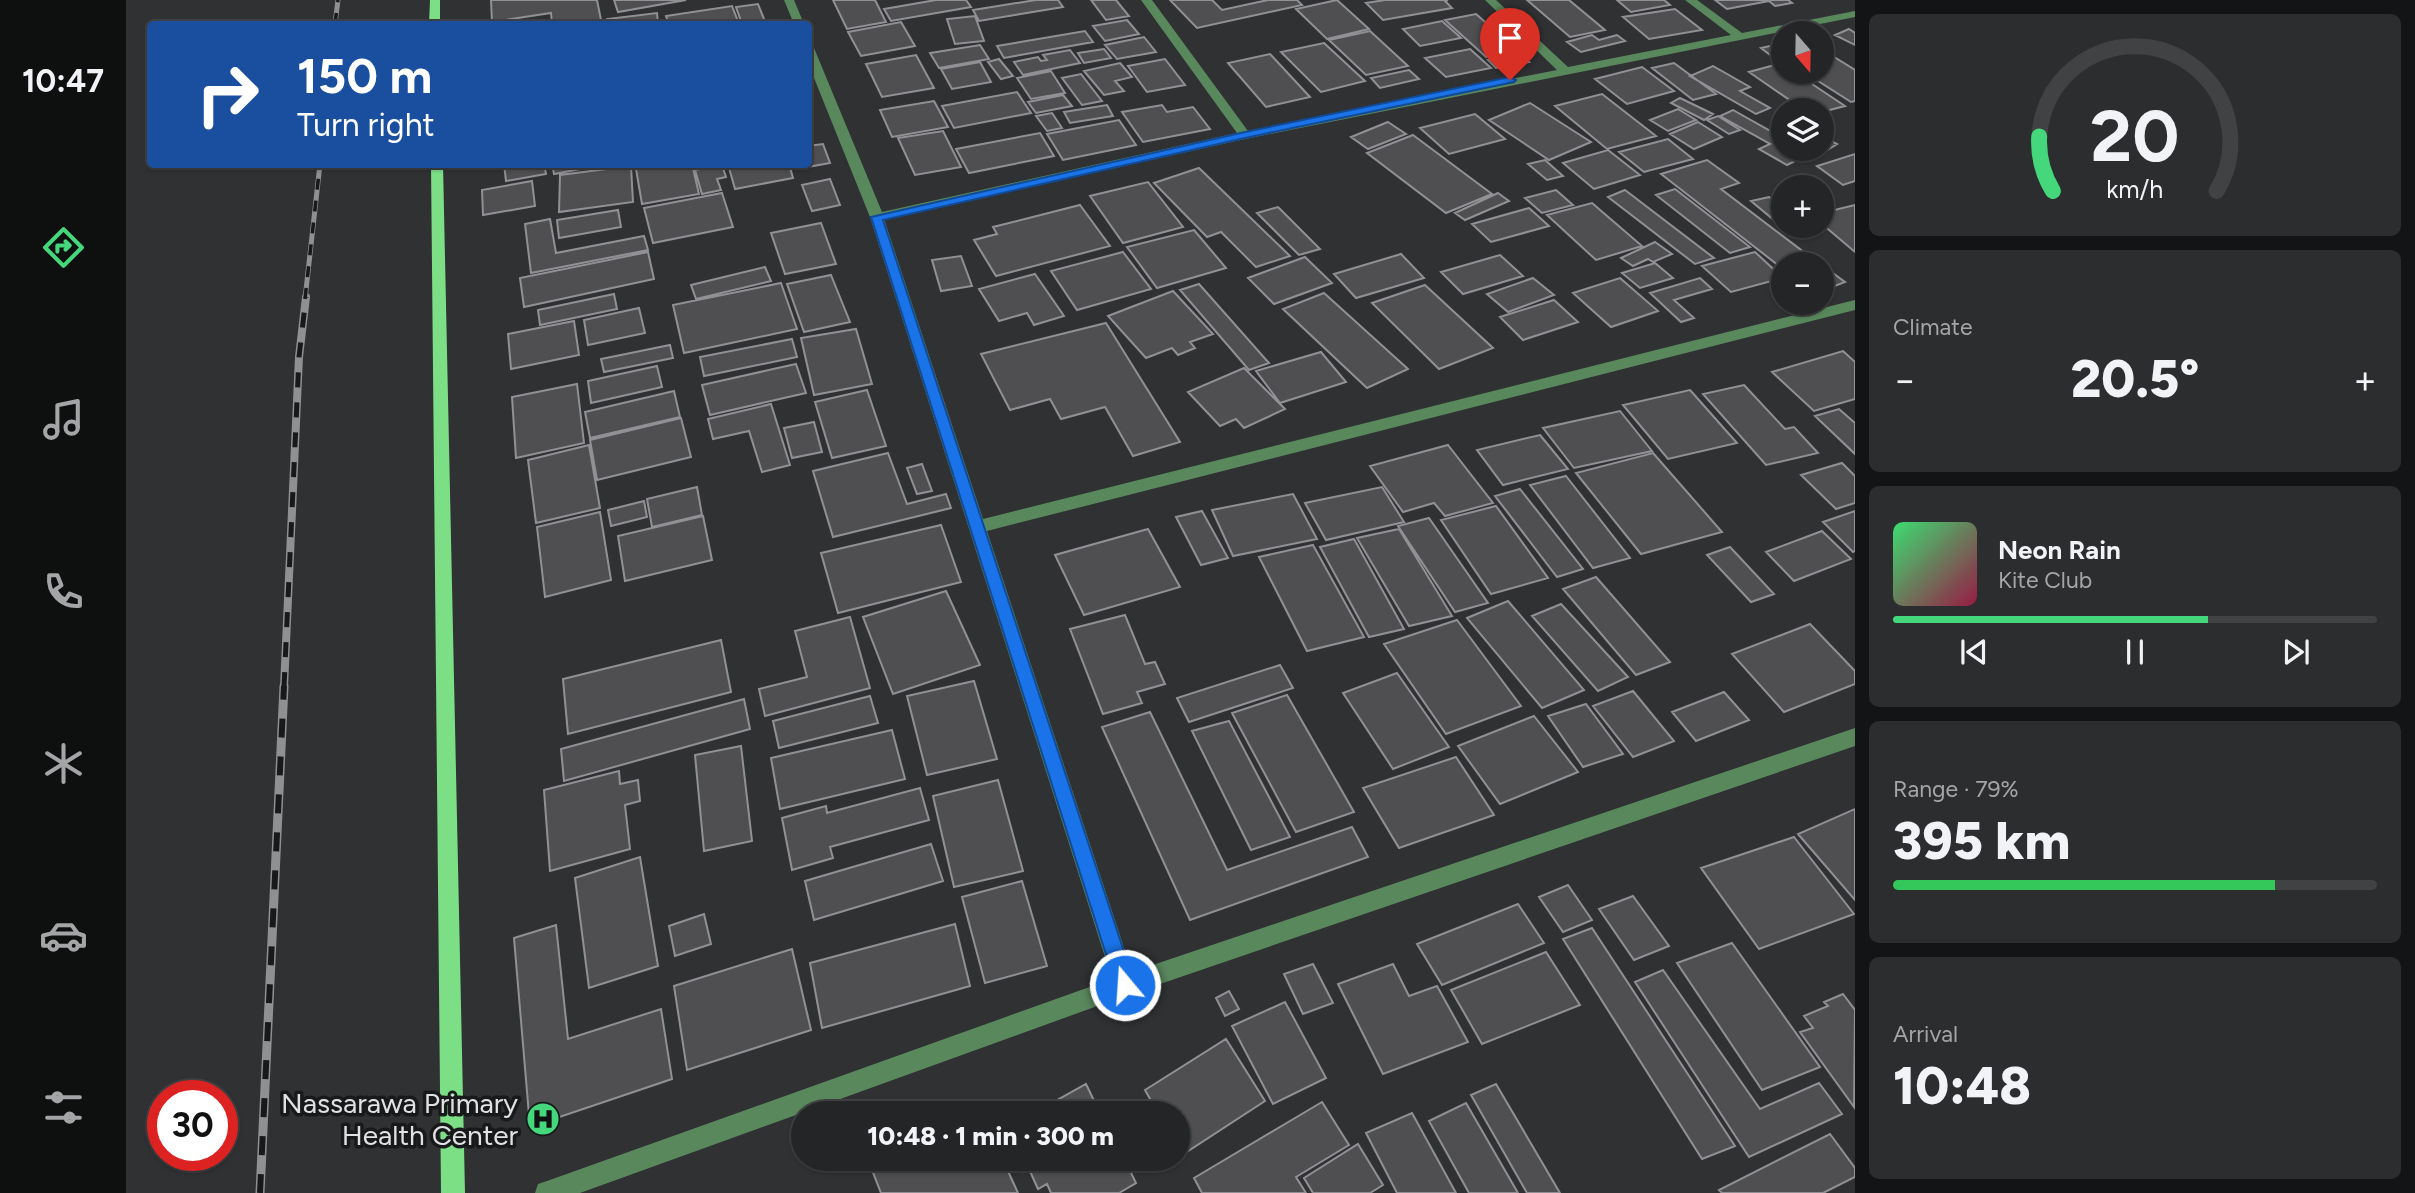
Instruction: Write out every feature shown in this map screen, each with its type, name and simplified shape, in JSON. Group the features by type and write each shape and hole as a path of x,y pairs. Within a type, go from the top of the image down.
{"main road":[{"path":"435,0 435,21"},
{"path":"437,168 453,1193"}],"street":[{"path":"789,0 798,21"},
{"path":"1146,0 1245,135"},
{"path":"1490,0 1563,69"},
{"path":"1690,0 1739,36"},
{"path":"877,217 1245,135 1563,69 1855,14"},
{"path":"812,58 877,217 1125,985"},
{"path":"977,527 1855,305"},
{"path":"547,1193 1125,985 1855,737"}],"building":[{"path":"491,0 597,0 601,20 552,21 551,13 492,21"},
{"path":"614,0 686,0 618,12"},
{"path":"833,0 875,0 886,22 847,29"},
{"path":"936,0 966,0 971,7 891,21 884,9"},
{"path":"1036,0 1058,0 1063,7 979,21 973,10"},
{"path":"1091,0 1116,0 1129,16 1106,20"},
{"path":"1170,0 1212,0 1222,10 1268,0 1297,0 1302,5 1197,28"},
{"path":"1337,0 1369,29 1327,39 1296,9"},
{"path":"1385,0 1448,0 1445,1 1452,8 1383,20 1366,3"},
{"path":"1527,0 1569,0 1605,30 1570,37"},
{"path":"1617,0 1664,0 1670,5 1631,12"},
{"path":"1715,0 1788,0 1792,3 1775,6 1769,1 1727,9"},
{"path":"758,4 765,21 741,21 736,7"},
{"path":"732,6 738,21 668,21 666,16"},
{"path":"1675,9 1702,30 1649,39 1623,17"},
{"path":"657,13 658,21 607,21"},
{"path":"1476,14 1518,51 1486,57 1445,20"},
{"path":"975,16 984,41 955,44 947,19"},
{"path":"1127,20 1139,34 1105,41 1093,26"},
{"path":"1442,21 1461,38 1420,46 1403,29"},
{"path":"901,22 915,46 861,56 848,32"},
{"path":"1849,29 1855,33 1855,45 1835,35"},
{"path":"1085,31 1093,42 1004,58 997,46"},
{"path":"1370,31 1408,66 1366,75 1329,40"},
{"path":"1592,35 1599,40 1617,35 1625,41 1581,52 1567,42"},
{"path":"1144,37 1156,52 1117,59 1105,45"},
{"path":"1324,43 1365,81 1321,92 1281,52"},
{"path":"980,45 989,59 939,68 930,53"},
{"path":"1771,46 1771,56 1761,48"},
{"path":"1104,49 1111,58 1084,63 1078,53"},
{"path":"1470,49 1491,68 1446,77 1425,58"},
{"path":"1070,50 1080,63 1023,75 1014,62 1038,57 1041,61 1047,60 1043,55"},
{"path":"1270,54 1310,97 1266,107 1228,63"},
{"path":"916,55 934,88 882,97 866,64"},
{"path":"1521,55 1529,62 1496,68 1488,60"},
{"path":"1834,57 1855,70 1855,101 1851,102 1823,84 1834,84"},
{"path":"999,59 1013,76 1001,79 988,62"},
{"path":"1165,59 1185,85 1147,92 1128,66"},
{"path":"980,62 991,82 952,89 941,69"},
{"path":"1120,63 1132,77 1115,81 1124,91 1104,95 1084,71"},
{"path":"1674,63 1716,94 1693,100 1652,68"},
{"path":"1713,66 1750,87 1740,91 1770,108 1756,114 1690,76"},
{"path":"1771,66 1771,84 1812,84 1833,98 1787,98 1749,72"},
{"path":"1642,67 1674,91 1627,104 1595,79"},
{"path":"1409,70 1419,79 1380,88 1371,78"},
{"path":"1051,71 1065,93 1031,99 1017,78"},
{"path":"1081,74 1102,101 1082,105 1062,78"},
{"path":"1017,92 1031,113 954,128 942,106"},
{"path":"1602,94 1656,136 1607,149 1555,106"},
{"path":"1063,95 1072,106 1036,113 1028,102"},
{"path":"1680,98 1713,114 1704,120 1671,103"},
{"path":"1834,99 1845,106 1834,109"},
{"path":"934,101 948,127 892,137 880,110"},
{"path":"1530,103 1591,142 1549,160 1489,120"},
{"path":"1107,105 1113,116 1070,123 1064,112"},
{"path":"1162,105 1167,112 1193,107 1210,129 1143,142 1122,112"},
{"path":"1678,109 1696,120 1668,131 1650,120"},
{"path":"1733,110 1771,131 1771,156 1759,149 1770,144 1720,116"},
{"path":"1052,113 1062,128 1047,131 1036,116"},
{"path":"1475,114 1505,139 1449,154 1420,128"},
{"path":"1718,116 1740,130 1729,134 1707,120"},
{"path":"1119,120 1136,145 1063,160 1047,134"},
{"path":"1388,122 1406,134 1368,149 1351,137"},
{"path":"1698,122 1722,137 1694,149 1670,134"},
{"path":"943,131 961,167 915,175 898,138"},
{"path":"1040,133 1054,156 969,173 956,149"},
{"path":"1413,135 1492,194 1446,213 1367,153"},
{"path":"1668,139 1693,159 1644,172 1619,152"},
{"path":"823,144 830,163 812,166 812,145"},
{"path":"1608,150 1640,175 1594,189 1563,163"},
{"path":"1855,154 1855,181 1843,185 1834,178 1834,175 1829,175 1817,166"},
{"path":"1545,160 1563,176 1547,180 1528,164"},
{"path":"1707,160 1739,183 1721,189 1771,227 1771,238 1785,238 1804,252 1771,252 1771,260 1661,174"},
{"path":"504,168 545,168 546,174 506,181"},
{"path":"553,168 586,168 554,174"},
{"path":"631,168 633,202 559,212 560,175"},
{"path":"693,168 699,194 642,204 636,169"},
{"path":"723,168 726,177 717,179 721,190 702,194 695,170"},
{"path":"729,168 790,168 793,178 735,189"},
{"path":"1199,168 1290,256 1256,267 1221,232 1207,237 1154,183"},
{"path":"830,179 840,205 812,211 802,185"},
{"path":"532,181 535,206 483,215 482,190"},
{"path":"1148,182 1183,227 1123,243 1090,196"},
{"path":"1675,189 1750,247 1730,253 1656,195"},
{"path":"1556,190 1573,205 1542,213 1525,198"},
{"path":"1625,190 1714,258 1695,264 1608,197"},
{"path":"722,193 733,227 653,243 644,208"},
{"path":"1498,193 1509,201 1465,220 1455,213"},
{"path":"1771,199 1771,218 1751,201"},
{"path":"1592,203 1642,246 1596,260 1547,215"},
{"path":"1080,205 1110,246 996,276 974,240 997,234 993,227"},
{"path":"1855,205 1855,252 1834,234 1834,210"},
{"path":"1278,207 1320,249 1299,255 1257,213"},
{"path":"1529,208 1549,226 1491,242 1472,224"},
{"path":"618,210 621,227 559,238 557,220"},
{"path":"550,219 556,253 644,236 648,250 531,273 525,224"},
{"path":"821,223 836,264 785,274 771,233"},
{"path":"1194,230 1226,268 1157,288 1127,247"},
{"path":"1655,242 1672,254 1653,262 1648,259 1633,266 1621,258"},
{"path":"648,252 654,279 524,307 520,278"},
{"path":"1123,252 1151,289 1077,310 1051,271"},
{"path":"1755,252 1771,267 1771,281 1731,292 1702,266"},
{"path":"1401,254 1424,278 1356,298 1334,274"},
{"path":"1500,255 1523,276 1463,294 1441,272"},
{"path":"961,256 972,286 941,291 932,260"},
{"path":"1305,257 1332,283 1274,304 1248,278"},
{"path":"1655,263 1673,278 1640,288 1622,273"},
{"path":"765,267 771,281 696,299 691,285"},
{"path":"1035,274 1064,316 1034,325 1027,313 999,321 979,289"},
{"path":"1834,274 1845,282 1834,286"},
{"path":"831,275 850,322 804,332 787,284"},
{"path":"1533,278 1554,295 1508,312 1487,294"},
{"path":"1620,278 1658,311 1611,327 1573,293"},
{"path":"1700,278 1712,289 1674,300 1694,318 1681,322 1650,293"},
{"path":"781,283 797,329 684,353 673,305"},
{"path":"1199,284 1269,363 1249,370 1180,290"},
{"path":"1425,285 1493,348 1439,369 1372,303"},
{"path":"1173,291 1213,334 1190,342 1195,348 1178,355 1172,348 1146,358 1108,316"},
{"path":"1324,293 1408,369 1367,388 1283,309"},
{"path":"614,294 617,309 540,325 538,310"},
{"path":"1554,300 1578,322 1523,340 1500,317"},
{"path":"639,308 645,333 588,345 584,320"},
{"path":"574,321 579,355 511,369 508,334"},
{"path":"1106,323 1180,442 1133,456 1105,407 1061,419 1050,399 1010,410 981,354"},
{"path":"856,329 872,384 814,395 801,338"},
{"path":"792,339 797,357 704,376 700,357"},
{"path":"670,345 673,358 604,372 601,359"},
{"path":"1843,351 1855,362 1855,399 1814,411 1772,372"},
{"path":"1321,352 1346,382 1280,403 1256,371"},
{"path":"796,364 806,393 710,415 702,385"},
{"path":"657,366 662,387 591,403 588,381"},
{"path":"1244,368 1285,409 1244,428 1236,419 1220,426 1188,392"},
{"path":"577,384 584,443 516,458 512,397"},
{"path":"1744,385 1785,429 1794,427 1818,453 1766,465 1703,394"},
{"path":"867,390 886,446 832,458 815,402"},
{"path":"1690,390 1737,443 1668,459 1623,405"},
{"path":"674,391 680,417 590,438 585,412"},
{"path":"771,404 790,465 762,472 749,431 713,439 708,419"},
{"path":"1839,409 1855,423 1855,454 1815,416"},
{"path":"1620,411 1652,451 1574,468 1543,428"},
{"path":"681,418 691,457 597,480 590,440"},
{"path":"814,422 822,452 792,458 784,428"},
{"path":"1540,435 1568,469 1503,485 1477,450"},
{"path":"589,445 600,508 536,523 528,460"},
{"path":"1448,445 1493,503 1445,516 1434,503 1403,512 1370,466"},
{"path":"888,453 907,504 946,494 951,508 833,537 813,471"},
{"path":"1653,453 1722,532 1641,554 1576,473"},
{"path":"1842,463 1855,476 1855,503 1836,509 1801,475"},
{"path":"922,464 932,491 917,494 907,468"},
{"path":"1566,476 1630,558 1593,568 1530,485"},
{"path":"697,487 702,515 652,527 647,499"},
{"path":"1382,487 1404,522 1326,540 1305,503"},
{"path":"1520,489 1583,569 1557,577 1495,496"},
{"path":"1293,494 1317,539 1233,556 1212,510"},
{"path":"644,501 647,517 611,526 608,510"},
{"path":"1496,506 1548,578 1491,594 1441,520"},
{"path":"1202,511 1228,558 1201,565 1176,517"},
{"path":"1855,511 1855,551 1853,552 1823,522"},
{"path":"600,512 611,580 545,597 537,527"},
{"path":"703,516 712,560 625,581 618,536"},
{"path":"1429,518 1488,603 1455,612 1398,526"},
{"path":"941,525 961,582 838,613 821,553"},
{"path":"1148,529 1180,587 1084,615 1055,555"},
{"path":"1399,529 1452,616 1409,626 1357,538"},
{"path":"1822,531 1851,559 1794,581 1766,552"},
{"path":"1354,539 1404,629 1369,637 1320,547"},
{"path":"1313,545 1364,637 1307,651 1259,557"},
{"path":"1730,547 1774,594 1751,602 1707,555"},
{"path":"1596,577 1670,662 1636,675 1563,589"},
{"path":"946,591 980,665 893,694 863,617"},
{"path":"1508,601 1584,690 1542,708 1467,618"},
{"path":"1561,604 1628,677 1598,691 1532,616"},
{"path":"1125,615 1145,664 1155,662 1165,684 1137,692 1142,703 1103,714 1070,629"},
{"path":"850,617 870,688 765,716 759,689 807,677 795,631"},
{"path":"1457,620 1521,706 1446,734 1384,644"},
{"path":"1810,624 1855,671 1855,684 1784,712 1732,654"},
{"path":"721,640 731,692 568,734 563,679"},
{"path":"1280,665 1293,688 1189,722 1177,698"},
{"path":"1397,673 1449,747 1393,769 1343,693"},
{"path":"974,681 997,759 927,775 907,696"},
{"path":"1633,691 1674,741 1633,757 1593,706"},
{"path":"1724,692 1749,720 1696,741 1672,712"},
{"path":"1287,695 1354,812 1296,832 1232,713"},
{"path":"870,696 878,723 779,748 773,721"},
{"path":"744,699 750,729 564,781 561,749"},
{"path":"1586,704 1623,754 1583,767 1548,716"},
{"path":"1150,712 1227,870 1352,827 1368,857 1190,920 1102,727"},
{"path":"1534,716 1578,772 1500,804 1458,746"},
{"path":"1229,721 1290,837 1251,850 1192,731"},
{"path":"892,730 905,779 780,809 771,758"},
{"path":"741,746 752,841 704,851 695,755"},
{"path":"1456,757 1494,815 1399,848 1363,788"},
{"path":"619,771 620,784 638,780 640,801 625,805 630,849 550,871 544,790"},
{"path":"998,780 1023,871 954,887 933,796"},
{"path":"920,788 929,820 830,847 833,858 792,870 782,818 826,806 827,813"},
{"path":"1855,809 1855,900 1798,834"},
{"path":"1794,837 1854,914 1759,949 1701,868"},
{"path":"931,844 943,881 814,920 805,881"},
{"path":"640,857 658,966 589,988 575,878"},
{"path":"1022,881 1047,966 985,983 962,897"},
{"path":"1568,885 1592,920 1563,932 1539,897"},
{"path":"1633,896 1669,946 1634,960 1599,909"},
{"path":"1518,904 1544,943 1442,985 1417,944"},
{"path":"704,914 711,944 675,956 669,926"},
{"path":"955,924 970,986 822,1028 810,963"},
{"path":"556,925 568,1039 661,1009 672,1079 530,1127 514,938"},
{"path":"1592,928 1735,1146 1702,1159 1563,939"},
{"path":"1732,943 1820,1067 1762,1090 1677,963"},
{"path":"792,949 811,1030 687,1070 674,986"},
{"path":"1546,952 1580,1005 1482,1044 1451,990"},
{"path":"1313,964 1333,1003 1303,1014 1284,974"},
{"path":"1393,964 1409,996 1437,986 1468,1042 1383,1074 1338,984"},
{"path":"1663,970 1760,1109 1819,1083 1842,1114 1749,1157 1635,982"},
{"path":"1229,991 1239,1009 1225,1016 1216,998"},
{"path":"1843,994 1855,1010 1854,1107 1800,1032 1813,1028 1804,1016 1828,1006 1824,1002"},
{"path":"1285,1002 1326,1078 1273,1104 1232,1026"},
{"path":"1226,1039 1265,1101 1190,1150 1190,1101 1151,1101 1145,1090"},
{"path":"1086,1084 1094,1101 1056,1101"},
{"path":"1496,1084 1560,1193 1527,1193 1471,1095"},
{"path":"1322,1102 1349,1145 1296,1177 1306,1193 1202,1193 1194,1178"},
{"path":"1466,1103 1518,1193 1469,1193 1429,1121"},
{"path":"1412,1113 1456,1193 1397,1193 1366,1133"},
{"path":"1830,1134 1855,1168 1855,1177 1823,1193 1722,1193 1719,1190"},
{"path":"1358,1144 1383,1185 1370,1193 1313,1193 1304,1178"},
{"path":"872,1171 1008,1171 1018,1193 881,1193"},
{"path":"1030,1171 1130,1171 1136,1183 1119,1193 1051,1193 1047,1184 1038,1189"}],"railway":[{"path":"335,21 338,0"},
{"path":"305,299 320,168"},
{"path":"284,687 299,357 306,297"},
{"path":"260,1193 284,686"}],"place":[{"name":"Nassarawa Primary Health Center","path":"543,1119"}],"route":[{"path":"1125,985 877,217 1245,135 1510,80"}]}
